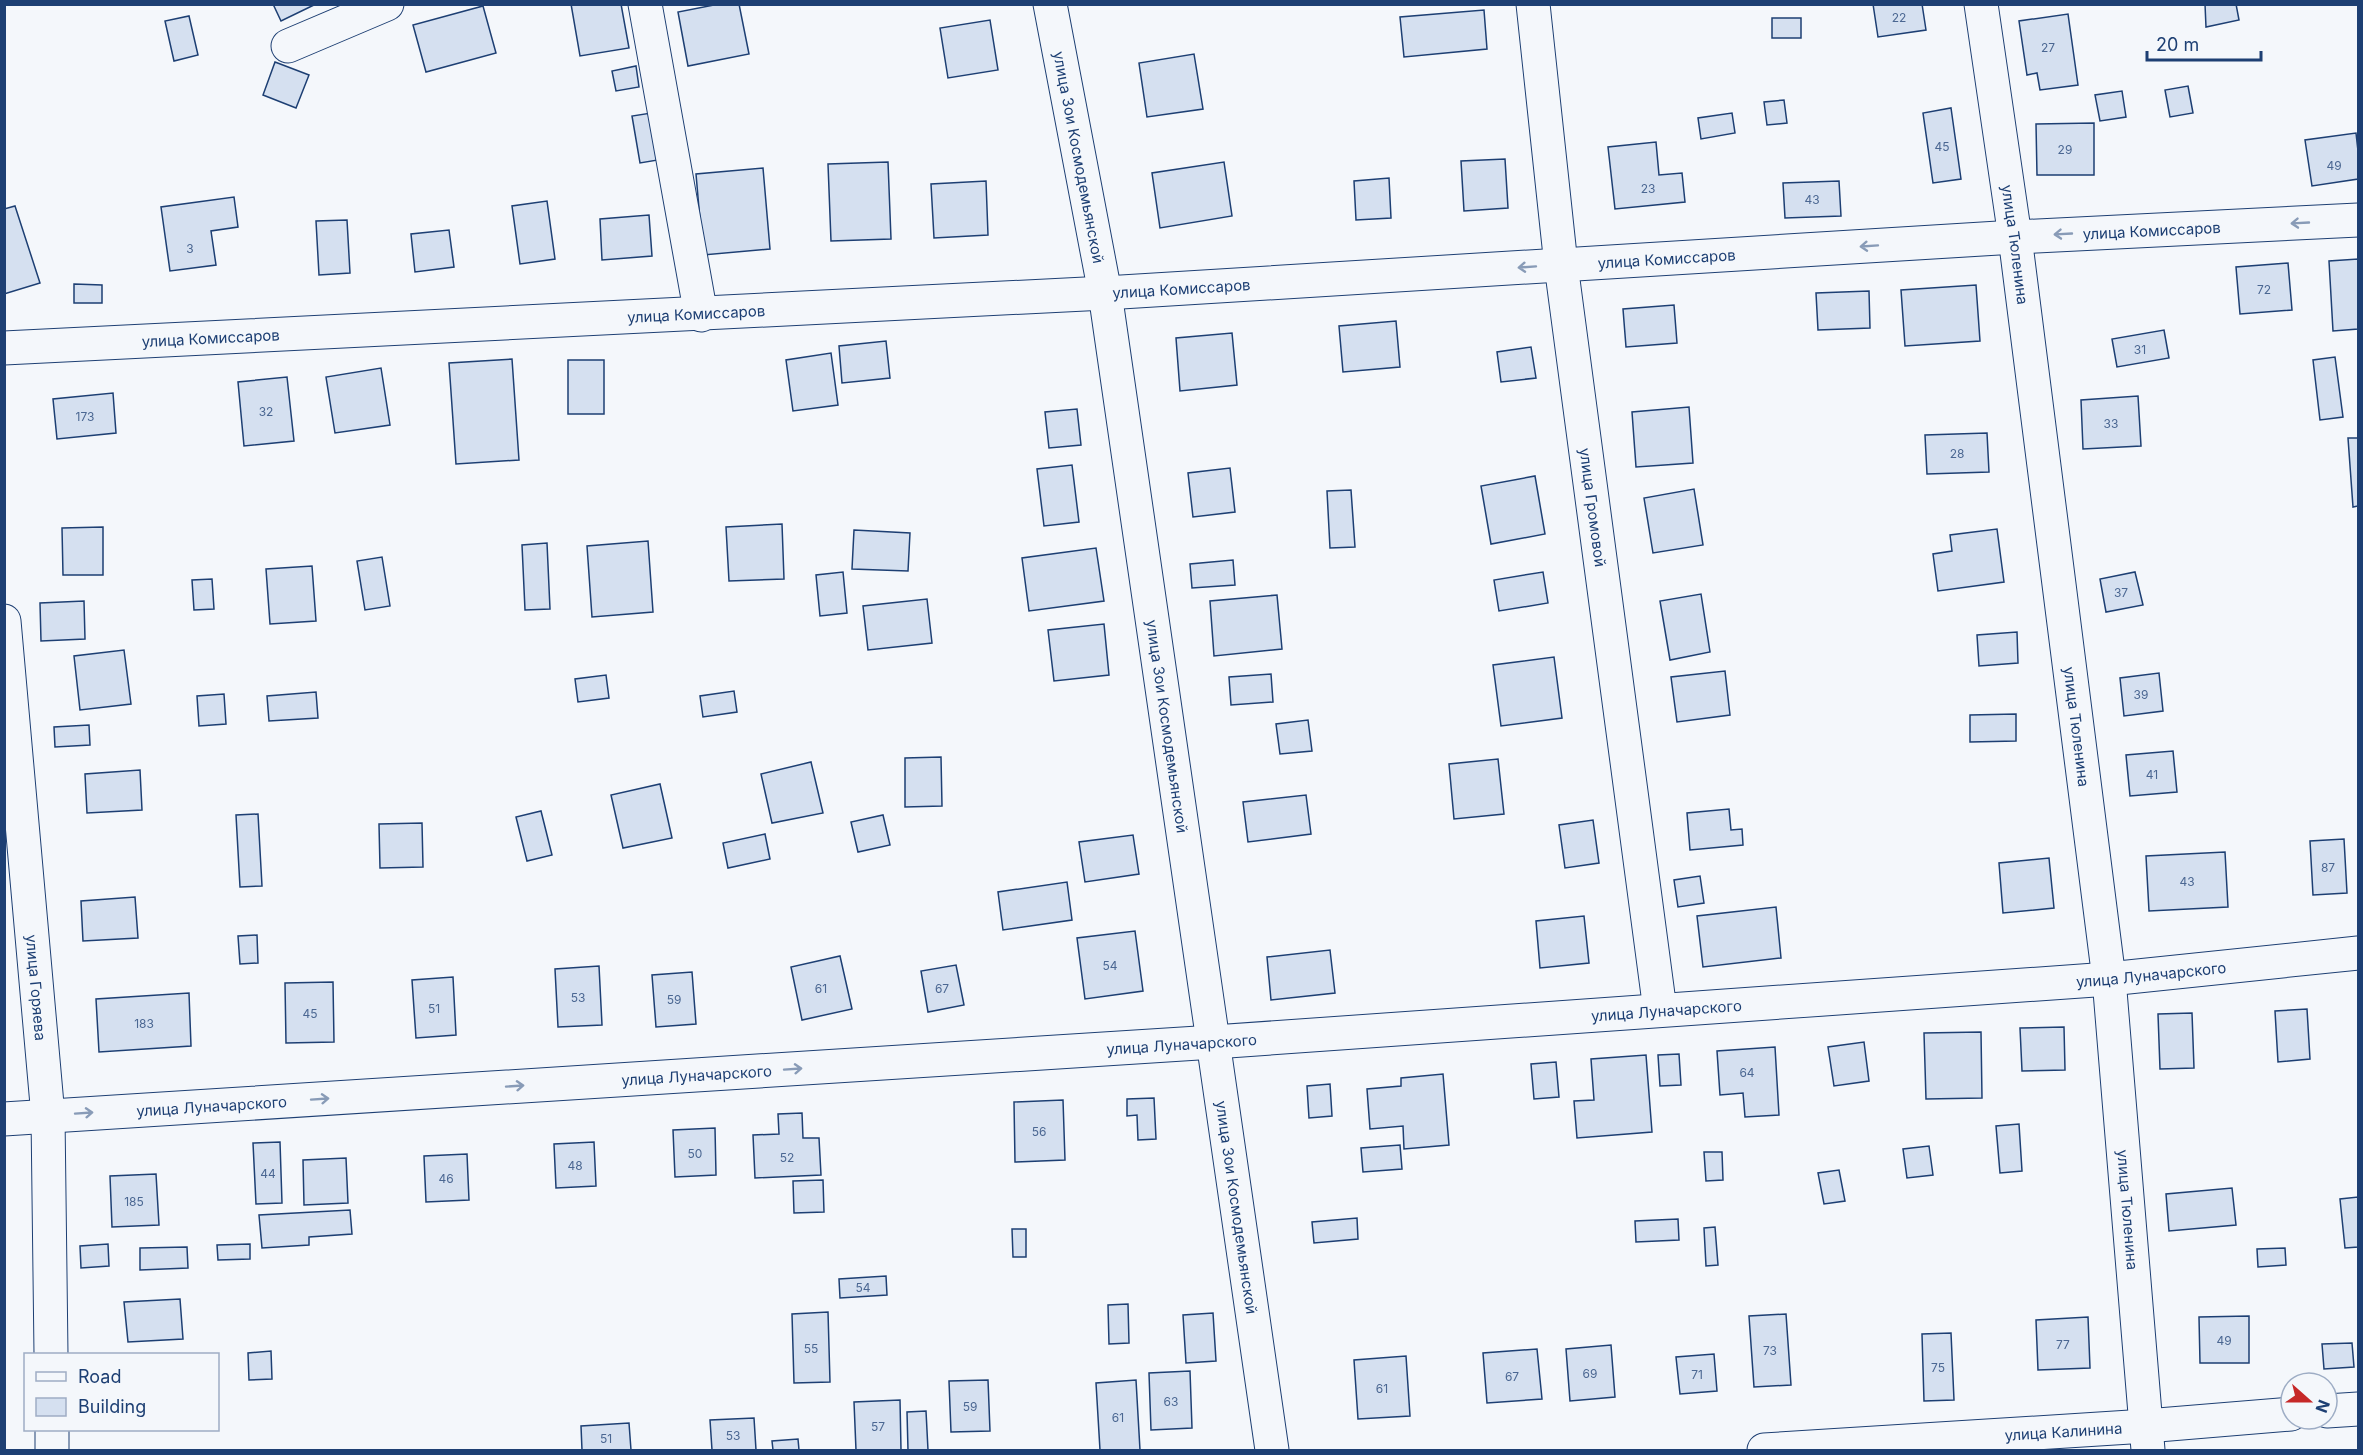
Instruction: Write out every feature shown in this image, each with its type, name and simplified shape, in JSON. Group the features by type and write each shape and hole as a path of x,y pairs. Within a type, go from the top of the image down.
{"street":[{"path":"288,46 387,4"},
{"path":"645,4 701,315"},
{"name":"улица Зои Космодемьянской","path":"1050,4 1105,294 1272,1450"},
{"name":"улица Громовой","path":"1533,4 1561,265 1660,1010"},
{"name":"улица Тюленина","path":"1981,4 2015,237 2109,979 2147,1438"},
{"name":"улица Комиссаров","path":"4,348 1105,294 2015,237 2358,220"},
{"name":"улица Горяева","path":"4,621 48,1116 51,1353"},
{"name":"улица Луначарского","path":"4,1119 1214,1042 2109,979 2358,953"},
{"path":"2339,1411 2358,1409"},
{"name":"улица Калинина","path":"1764,1450 2147,1438 2279,1416"},
{"path":"52,1431 52,1450"}],"building":[{"path":"273,4 316,4 281,21"},
{"path":"571,4 621,4 629,48 580,56"},
{"path":"719,4 739,4 749,54 688,66 678,12"},
{"path":"1873,4 1922,4 1926,30 1878,37"},
{"path":"2205,4 2236,4 2239,20 2206,27"},
{"path":"483,6 496,53 426,72 413,25"},
{"path":"1484,10 1487,49 1404,57 1400,17"},
{"path":"2068,14 2078,85 2040,90 2037,73 2027,75 2019,21"},
{"path":"189,16 198,55 174,61 165,21"},
{"path":"1772,18 1801,18 1801,38 1772,38"},
{"path":"990,20 998,70 948,78 940,28"},
{"path":"1194,54 1203,109 1147,117 1139,63"},
{"path":"275,62 309,75 296,108 263,95"},
{"path":"636,66 639,87 616,91 612,71"},
{"path":"2188,86 2193,113 2170,117 2165,90"},
{"path":"2122,91 2126,117 2100,121 2095,95"},
{"path":"1784,100 1787,123 1767,125 1764,102"},
{"path":"1951,108 1961,179 1933,183 1923,113"},
{"path":"651,113 658,160 640,163 632,116"},
{"path":"1732,113 1735,133 1701,139 1698,118"},
{"path":"2094,123 2094,175 2037,175 2036,124"},
{"path":"2356,133 2358,179 2312,186 2305,140"},
{"path":"1656,142 1659,175 1682,173 1685,202 1615,209 1608,147"},
{"path":"1505,159 1508,208 1464,211 1461,161"},
{"path":"888,162 891,239 831,241 828,164"},
{"path":"1224,162 1232,216 1160,228 1152,173"},
{"path":"763,168 770,249 703,255 696,174"},
{"path":"1389,178 1391,218 1356,220 1354,181"},
{"path":"986,181 988,235 934,238 931,184"},
{"path":"1839,181 1841,216 1785,218 1783,183"},
{"path":"234,197 238,227 211,231 216,265 170,271 161,207"},
{"path":"547,201 555,259 520,264 512,206"},
{"path":"15,206 40,283 4,294 4,209"},
{"path":"649,215 652,256 602,260 600,219"},
{"path":"347,220 350,273 319,275 316,221"},
{"path":"449,230 454,267 415,272 411,234"},
{"path":"2358,259 2358,329 2333,331 2329,261"},
{"path":"2288,263 2292,310 2240,314 2236,267"},
{"path":"74,284 102,285 102,303 74,303"},
{"path":"1976,285 1980,341 1905,346 1901,290"},
{"path":"1869,291 1870,328 1818,330 1816,293"},
{"path":"1674,305 1677,343 1626,347 1623,309"},
{"path":"1396,321 1400,367 1343,372 1339,326"},
{"path":"2164,330 2169,358 2117,367 2112,339"},
{"path":"1232,333 1237,385 1180,391 1176,338"},
{"path":"886,341 890,378 842,383 839,346"},
{"path":"1531,347 1536,378 1501,382 1497,352"},
{"path":"831,353 838,405 793,411 786,360"},
{"path":"2335,357 2343,417 2320,420 2313,360"},
{"path":"512,359 519,460 456,464 449,363"},
{"path":"568,360 604,360 604,414 568,414"},
{"path":"381,368 390,425 335,433 326,377"},
{"path":"287,377 294,441 244,446 238,382"},
{"path":"113,393 116,433 57,439 53,399"},
{"path":"2138,396 2141,446 2083,449 2081,400"},
{"path":"1689,407 1693,463 1636,467 1632,412"},
{"path":"1077,409 1081,445 1049,448 1045,412"},
{"path":"1987,433 1989,472 1927,474 1925,435"},
{"path":"2348,438 2358,438 2358,506 2353,507"},
{"path":"1072,465 1079,522 1044,526 1037,469"},
{"path":"1230,468 1235,512 1193,517 1188,473"},
{"path":"1535,476 1545,534 1491,544 1481,486"},
{"path":"1694,489 1703,545 1653,553 1644,498"},
{"path":"1351,490 1355,547 1330,548 1327,491"},
{"path":"782,524 784,579 729,581 726,527"},
{"path":"103,527 103,575 63,575 62,528"},
{"path":"1997,529 2004,582 1938,591 1933,554 1952,551 1950,535"},
{"path":"854,530 910,533 908,571 852,569"},
{"path":"648,541 653,612 592,617 587,546"},
{"path":"547,543 550,609 525,610 522,545"},
{"path":"1096,548 1104,601 1029,611 1022,558"},
{"path":"382,557 390,606 365,610 357,561"},
{"path":"1233,560 1235,585 1192,588 1190,564"},
{"path":"312,566 316,621 270,624 266,569"},
{"path":"843,572 847,613 820,616 816,575"},
{"path":"1543,572 1548,603 1499,611 1494,580"},
{"path":"2135,572 2143,605 2106,612 2100,579"},
{"path":"212,579 214,609 194,610 192,580"},
{"path":"1701,594 1710,652 1670,660 1660,601"},
{"path":"1277,595 1282,649 1214,656 1210,601"},
{"path":"927,599 932,643 868,650 863,606"},
{"path":"84,601 85,639 41,641 40,603"},
{"path":"1104,624 1109,675 1054,681 1048,630"},
{"path":"2017,632 2018,663 1979,666 1977,635"},
{"path":"124,650 131,704 80,710 74,656"},
{"path":"1554,657 1562,718 1501,726 1493,665"},
{"path":"1725,671 1730,715 1677,722 1671,677"},
{"path":"2159,673 2163,711 2124,716 2120,678"},
{"path":"1271,674 1273,702 1231,705 1229,677"},
{"path":"606,675 609,698 578,702 575,679"},
{"path":"734,691 737,712 703,717 700,696"},
{"path":"316,692 318,718 269,721 267,696"},
{"path":"224,694 226,724 199,726 197,696"},
{"path":"2016,714 2016,741 1970,742 1970,715"},
{"path":"1308,720 1312,751 1280,754 1276,724"},
{"path":"89,725 90,745 55,747 54,727"},
{"path":"2173,751 2177,792 2130,796 2126,755"},
{"path":"941,757 942,806 905,807 905,758"},
{"path":"1498,759 1504,814 1454,819 1449,764"},
{"path":"811,762 823,813 772,823 761,774"},
{"path":"140,770 142,810 87,813 85,774"},
{"path":"660,784 672,838 623,848 611,795"},
{"path":"1306,795 1311,834 1248,842 1243,802"},
{"path":"1729,809 1731,830 1742,829 1743,845 1690,850 1687,813"},
{"path":"541,811 552,855 527,861 516,817"},
{"path":"258,814 262,886 240,887 236,815"},
{"path":"883,815 890,845 858,852 851,822"},
{"path":"1593,820 1599,863 1565,868 1559,825"},
{"path":"422,823 423,867 380,868 379,824"},
{"path":"765,834 770,859 728,868 723,843"},
{"path":"1133,835 1139,874 1085,882 1079,842"},
{"path":"2344,839 2347,893 2313,895 2310,841"},
{"path":"2225,852 2228,907 2149,911 2146,856"},
{"path":"2049,858 2054,908 2003,913 1999,863"},
{"path":"1700,876 1704,903 1678,907 1674,880"},
{"path":"1067,882 1072,920 1003,930 998,892"},
{"path":"135,897 138,938 83,941 81,901"},
{"path":"1776,907 1781,958 1703,967 1697,916"},
{"path":"1584,916 1589,963 1540,968 1536,921"},
{"path":"1135,931 1143,991 1085,999 1077,938"},
{"path":"257,935 258,963 240,964 238,936"},
{"path":"1330,950 1335,993 1271,1000 1267,957"},
{"path":"840,956 852,1009 802,1020 791,967"},
{"path":"956,965 964,1005 928,1012 921,971"},
{"path":"599,966 602,1025 558,1027 555,969"},
{"path":"692,972 696,1024 656,1027 652,975"},
{"path":"453,977 456,1035 416,1038 412,980"},
{"path":"333,982 334,1042 286,1043 285,983"},
{"path":"189,993 191,1046 99,1052 96,999"},
{"path":"2307,1009 2310,1059 2278,1062 2275,1011"},
{"path":"2192,1013 2194,1068 2160,1069 2158,1014"},
{"path":"2064,1027 2065,1070 2022,1071 2020,1028"},
{"path":"1981,1032 1982,1098 1926,1099 1924,1033"},
{"path":"1864,1042 1869,1081 1834,1086 1828,1047"},
{"path":"1775,1047 1779,1115 1745,1117 1743,1093 1720,1095 1717,1051"},
{"path":"1679,1054 1681,1085 1660,1086 1658,1055"},
{"path":"1646,1055 1652,1132 1577,1138 1574,1101 1594,1100 1591,1059"},
{"path":"1556,1062 1559,1097 1534,1099 1531,1064"},
{"path":"1443,1074 1449,1145 1404,1149 1403,1126 1370,1129 1367,1089 1401,1086 1401,1078"},
{"path":"1330,1084 1332,1116 1309,1118 1307,1086"},
{"path":"1154,1098 1156,1139 1138,1140 1137,1115 1127,1116 1127,1099"},
{"path":"1063,1100 1065,1160 1015,1162 1014,1102"},
{"path":"802,1113 803,1138 819,1138 821,1175 755,1178 753,1135 779,1134 778,1114"},
{"path":"2019,1124 2022,1171 2000,1173 1996,1126"},
{"path":"715,1128 716,1175 675,1177 673,1130"},
{"path":"280,1142 282,1203 256,1204 253,1143"},
{"path":"594,1142 596,1186 556,1188 554,1144"},
{"path":"1400,1145 1402,1169 1363,1172 1361,1148"},
{"path":"1929,1146 1933,1175 1907,1178 1903,1149"},
{"path":"1704,1152 1722,1152 1723,1180 1706,1181"},
{"path":"467,1154 469,1200 426,1202 424,1156"},
{"path":"346,1158 348,1203 304,1205 303,1160"},
{"path":"1839,1170 1845,1201 1824,1204 1818,1173"},
{"path":"156,1174 159,1225 112,1227 110,1176"},
{"path":"823,1180 824,1212 794,1213 793,1181"},
{"path":"2232,1188 2236,1225 2169,1231 2166,1194"},
{"path":"2358,1197 2358,1247 2345,1248 2340,1199"},
{"path":"350,1210 352,1234 309,1237 309,1245 262,1248 259,1215"},
{"path":"1357,1218 1358,1239 1314,1243 1312,1222"},
{"path":"1678,1219 1679,1240 1636,1242 1635,1221"},
{"path":"1715,1227 1718,1265 1706,1266 1704,1228"},
{"path":"1012,1229 1026,1229 1026,1257 1013,1257"},
{"path":"108,1244 109,1266 81,1268 80,1246"},
{"path":"250,1244 250,1259 218,1260 217,1245"},
{"path":"187,1247 188,1268 140,1270 140,1248"},
{"path":"2285,1248 2286,1265 2258,1267 2257,1249"},
{"path":"886,1276 887,1295 840,1298 839,1279"},
{"path":"180,1299 183,1339 128,1342 124,1302"},
{"path":"1128,1304 1129,1343 1109,1344 1108,1305"},
{"path":"828,1312 830,1382 794,1383 792,1314"},
{"path":"1213,1313 1216,1361 1186,1363 1183,1315"},
{"path":"1786,1314 1791,1385 1754,1387 1749,1316"},
{"path":"2249,1316 2249,1363 2200,1363 2199,1317"},
{"path":"2088,1317 2090,1368 2038,1370 2036,1320"},
{"path":"1951,1333 1954,1400 1924,1401 1922,1334"},
{"path":"2352,1343 2354,1367 2324,1369 2322,1344"},
{"path":"1611,1345 1615,1397 1570,1401 1566,1349"},
{"path":"1537,1349 1542,1399 1487,1403 1483,1353"},
{"path":"271,1351 272,1379 249,1380 248,1353"},
{"path":"1714,1354 1717,1391 1680,1394 1676,1357"},
{"path":"1406,1356 1410,1416 1358,1419 1354,1360"},
{"path":"1190,1371 1192,1428 1151,1430 1149,1373"},
{"path":"988,1380 990,1431 951,1432 949,1381"},
{"path":"1136,1380 1140,1450 1100,1450 1096,1383"},
{"path":"900,1400 901,1450 856,1450 854,1402"},
{"path":"926,1411 928,1450 908,1450 907,1412"},
{"path":"754,1418 756,1450 712,1450 710,1420"},
{"path":"629,1423 631,1450 582,1450 581,1426"},
{"path":"798,1439 799,1450 773,1450 772,1441"}]}
